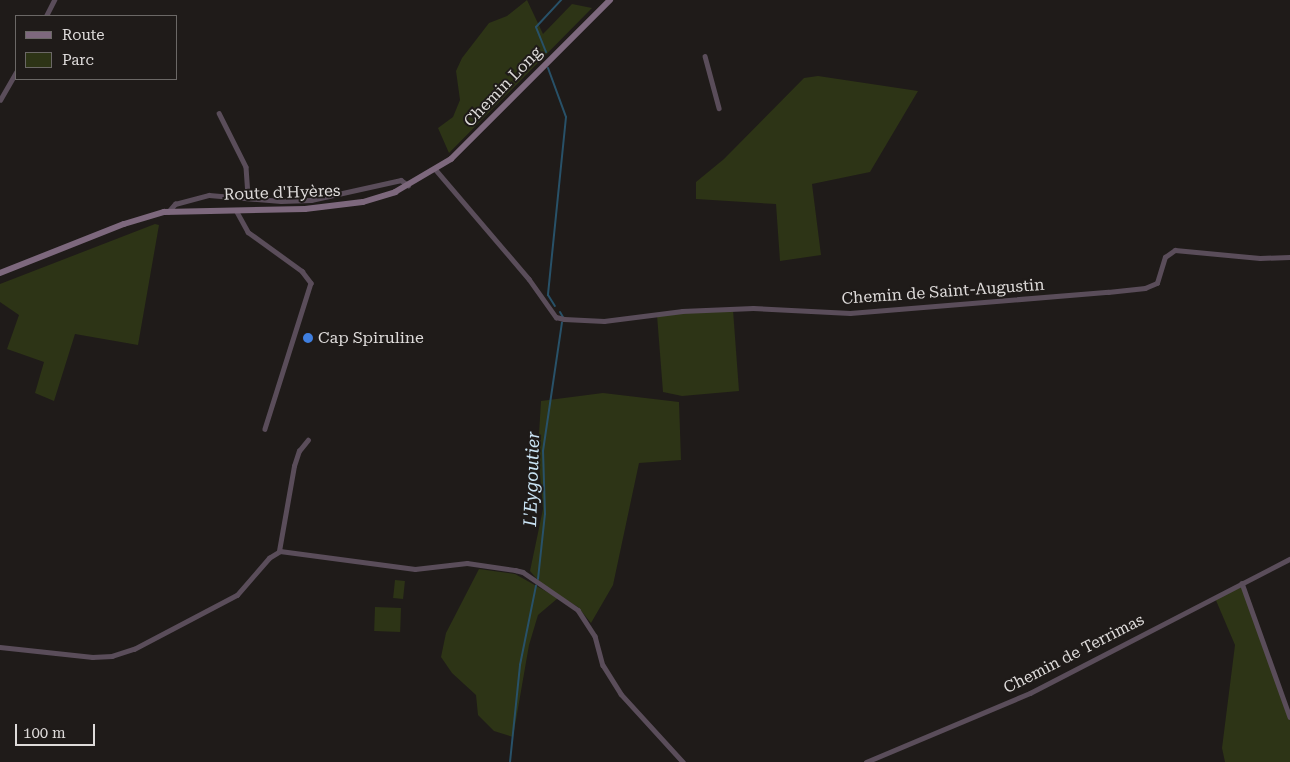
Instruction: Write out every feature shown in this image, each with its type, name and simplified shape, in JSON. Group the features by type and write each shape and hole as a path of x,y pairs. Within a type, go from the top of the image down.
{"main road":[{"name":"Chemin Long","path":"395,192 436,170 464,147 610,0"},
{"name":"Route d'Hyères","path":"0,273 124,224 168,212 348,204 395,192"}],"street":[{"path":"46,15 54,0"},
{"path":"705,56 720,108"},
{"path":"0,100 15,74"},
{"path":"218,113 246,167 248,197"},
{"name":"Chemin de Saint-Augustin","path":"436,170 529,279 556,317 564,319 604,321 682,311 754,308 850,313 1107,292 1145,288 1157,283 1165,257 1175,250 1260,258 1290,257"},
{"name":"Route d'Hyères","path":"168,212 175,204 209,195 281,201 337,196 401,180 409,185"},
{"path":"236,210 248,232 302,271 311,283 265,429"},
{"path":"279,551 294,466 299,451 308,440"},
{"path":"0,647 92,657 112,656 134,649 237,594 269,558 279,551 415,569 467,563 523,572 578,610 595,636 603,665 621,694 683,762"},
{"name":"Chemin de Terrimas","path":"866,762 1030,693 1242,582 1290,559"},
{"path":"1242,582 1290,717"}],"green space":[{"path":"527,0 543,34 572,4 592,8 449,153 438,128 453,117 460,100 456,71 462,58 489,23 507,16"},
{"path":"818,76 918,91 870,172 812,184 821,255 780,261 776,204 696,199 696,182 724,159 804,78"},
{"path":"155,224 159,225 138,345 75,334 54,401 35,393 44,362 7,349 19,315 0,302 0,284"},
{"path":"733,310 739,391 682,396 663,392 657,315"},
{"path":"603,393 679,402 681,460 639,463 613,585 591,623 578,607 542,585 530,571 543,509 538,451 541,401"},
{"path":"479,569 515,574 558,598 538,615 529,645 513,737 494,731 478,715 476,695 452,673 441,657 446,633"},
{"path":"395,580 405,581 403,599 393,598"},
{"path":"1242,585 1290,720 1290,762 1225,762 1222,748 1235,645 1215,598"},
{"path":"375,607 401,608 400,632 374,631"}],"waterway":[{"name":"L'Eygoutier","path":"546,52 536,27 561,0"},
{"name":"L'Eygoutier","path":"548,68 566,117 548,295 555,306"},
{"name":"L'Eygoutier","path":"560,312 563,317"},
{"name":"L'Eygoutier","path":"538,579 545,514 543,451 562,322"},
{"name":"L'Eygoutier","path":"510,762 520,665 536,586"}],"place":[{"name":"Cap Spiruline","path":"308,338"}]}
